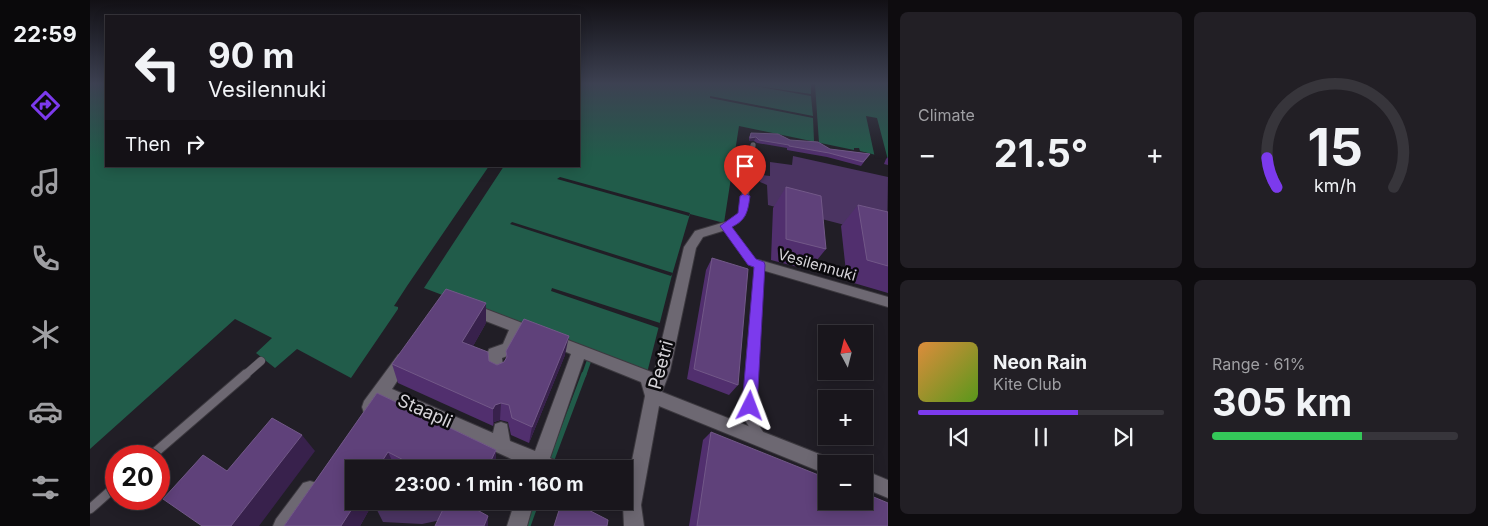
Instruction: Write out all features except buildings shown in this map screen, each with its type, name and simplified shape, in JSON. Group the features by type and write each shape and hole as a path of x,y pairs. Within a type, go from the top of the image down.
{"street":[{"name":"Peetri","path":"633,482 653,396 662,371 690,247 699,234 725,226"},
{"name":"Vesilennuki","path":"760,265 888,302"},
{"path":"454,303 648,377 653,396 818,462"},
{"path":"496,375 494,354 508,349 518,328"},
{"path":"381,392 413,346"},
{"path":"545,460 580,351"},
{"name":"Staapli","path":"358,423 381,392 501,438 534,460"},
{"path":"283,526 318,478"},
{"path":"873,483 888,489"},
{"path":"517,526 522,510"},
{"name":"Peetri","path":"630,510 634,526"}],"lane":[{"path":"725,226 737,220 742,214 753,145"},
{"name":"Vesilennuki","path":"725,226 752,262 760,265"},
{"path":"760,265 749,418 766,442"},
{"path":"164,445 261,361"},
{"path":"90,509 105,496"}],"shaded area":[{"path":"90,109 105,109 105,167 488,167 407,286 394,306 398,307 398,309 351,378 297,349 275,368 256,353 272,338 235,319 90,449"},
{"path":"580,109 888,109 888,158 860,151 859,148 854,148 854,150 739,126 724,223 690,214 647,373 424,288 503,167 580,167"},
{"path":"793,156 888,177 887,236 768,205 767,185 760,182 761,175 770,176 770,162 792,165"},
{"path":"377,510 445,510 441,520 422,524 383,522"}],"pier":[{"path":"764,109 775,109 813,116 812,109 817,109 819,143 814,141 813,118"},
{"path":"866,116 877,118 888,160 875,158"},
{"path":"560,177 690,213 689,216 557,179"},
{"path":"512,222 673,273 671,276 510,224"},
{"path":"552,288 660,323 659,328 551,291"}],"waterway":[{"path":"584,375 590,358"},
{"path":"552,460 584,374"},
{"path":"528,526 534,510"}],"route":[{"path":"745,196 742,214 737,220 725,226 752,262 760,265 757,286 750,406"}]}
